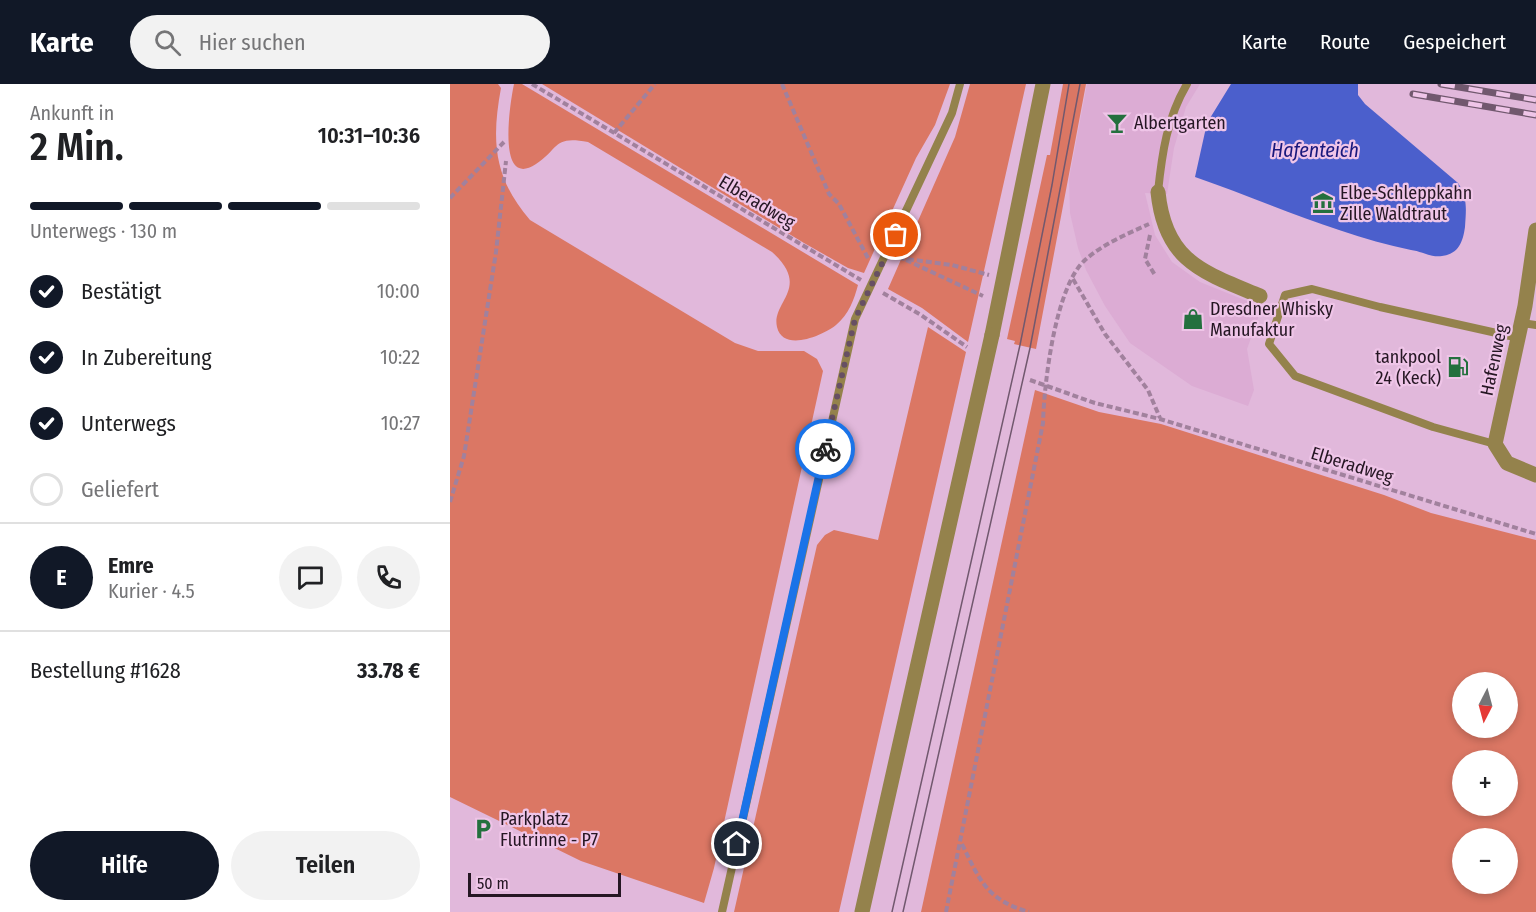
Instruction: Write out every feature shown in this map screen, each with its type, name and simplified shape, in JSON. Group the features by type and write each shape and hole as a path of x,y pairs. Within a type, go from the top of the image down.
{"street":[{"path":"862,912 992,335 1043,84"},
{"path":"1158,192 1160,219 1175,247 1204,273 1260,296"},
{"name":"Hafenweg","path":"1495,444 1526,329 1536,230"},
{"path":"1495,444 1507,463 1536,475"}],"lane":[{"path":"722,912 855,319 878,275 952,113 960,84"},
{"path":"1158,192 1163,144 1175,104 1187,84"},
{"path":"1495,444 1433,427 1295,376 1269,344 1285,295 1312,289 1380,307 1526,329"}],"path":[{"name":"Elberadweg","path":"531,84 921,315 967,347"},
{"path":"614,133 655,84"},
{"path":"782,84 829,194 839,204 878,275"},
{"path":"450,198 504,142"},
{"path":"450,502 464,456 496,252 506,161"},
{"path":"946,912 962,843 1043,423 1044,386 1064,294 1083,261 1119,237 1153,222 1144,259 1155,275"},
{"path":"887,255 952,265 983,273"},
{"path":"903,258 998,302"},
{"path":"1073,279 1105,334 1148,390 1160,419"},
{"name":"Elberadweg","path":"1030,380 1536,534"},
{"path":"962,843 982,886 1011,907 1029,912"}],"shaded area":[{"path":"450,84 498,84 501,88 496,126 498,158 509,189 530,220 735,343 758,351 804,351 817,359 823,371 714,868 704,903 581,861 450,797"},
{"path":"514,84 522,84 858,285 848,311 836,325 823,333 804,339 787,339 781,335 777,327 777,318 790,285 789,275 772,252 588,142 568,140 558,145 536,164 523,169 515,165 510,154 509,139 510,106"},
{"path":"542,84 950,84 935,125 916,158 864,273 848,268 804,243"},
{"path":"970,84 1026,84 968,342 922,308 888,289 955,137"},
{"path":"1063,84 1086,84 1036,349 1014,344 1015,341 1007,339 1047,155 1050,155"},
{"path":"1087,84 1200,84 1186,107 1174,148 1167,194 1145,193 1155,235 1172,262 1200,282 1262,307 1247,349 1254,390 1248,406 1192,386 1130,343 1105,306 1086,270 1070,213 1069,179"},
{"path":"928,327 966,352 839,912 734,912 817,545 825,535 834,530 878,540"},
{"path":"1035,390 1099,412 1161,424 1384,495 1431,513 1536,540 1536,912 921,912"}],"water":[{"name":"Hafenteich","path":"1231,84 1358,84 1358,95 1365,104 1458,183 1465,199 1466,210 1465,227 1459,246 1448,255 1438,256 1384,244 1329,227 1195,177 1207,123"}],"tram line":[{"path":"892,912 1020,345 1052,185 1069,84"},
{"path":"903,912 1030,348 1080,84"}],"railway":[{"path":"1441,84 1536,100"},
{"path":"1413,94 1536,115"}],"way so far":[{"path":"825,449 855,319 896,235"}],"place":[{"name":"Albertgarten","path":"1117,123"},
{"name":"Elbe-Schleppkahn Zille Waldtraut","path":"1323,203"},
{"name":"Dresdner Whisky Manufaktur","path":"1193,319"},
{"name":"tankpool 24 (Keck)","path":"1458,367"},
{"name":"Parkplatz Flutrinne - P7","path":"483,829"}],"route":[{"path":"737,844 825,449"}]}
